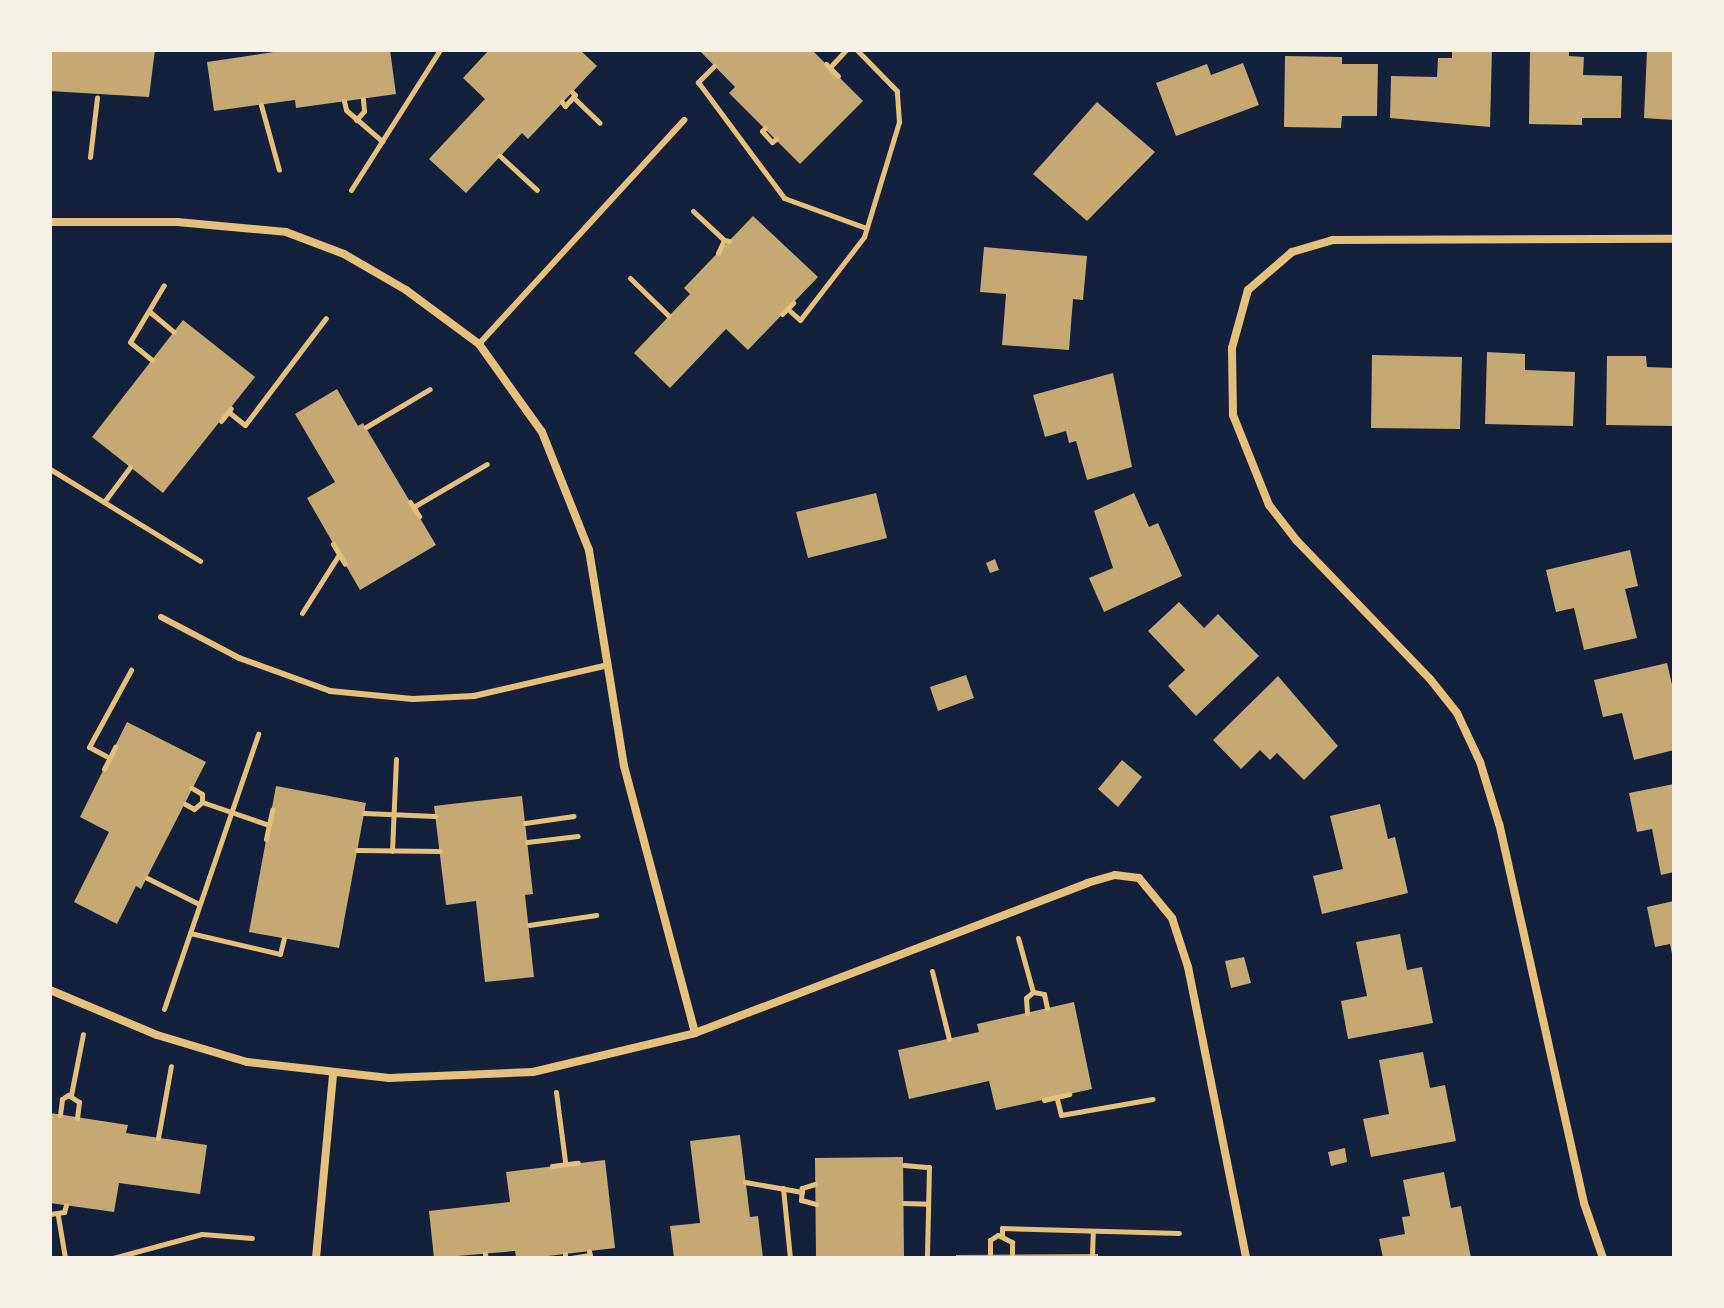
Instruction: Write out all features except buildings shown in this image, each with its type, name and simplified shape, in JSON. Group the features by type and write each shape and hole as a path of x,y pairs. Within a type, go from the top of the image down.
{"street":[{"path":"50,222 177,222 286,232 344,254 406,290 479,344 542,432 567,485 589,550 624,766 695,1033"},
{"path":"1603,1258 1584,1203 1499,824 1480,762 1457,713 1297,541 1269,505 1251,469 1233,415 1232,348 1248,290 1292,252 1333,240 1674,239"},
{"path":"50,990 157,1035 247,1062 333,1075 533,1072 695,1033 1087,883 1115,875 1139,878 1172,918 1188,967 1246,1258"},
{"path":"316,1258 333,1075"}],"lane":[{"path":"479,344 684,120"},
{"path":"161,617 239,658 330,691 413,699 474,696 608,665"}],"path":[{"path":"351,190 440,50"},
{"path":"838,76 829,64 846,50"},
{"path":"790,311 800,320 866,228 899,122 897,91 857,50"},
{"path":"714,66 698,82 784,198 866,228"},
{"path":"562,102 565,106 573,94 600,123"},
{"path":"90,157 97,97"},
{"path":"356,120 364,111 363,99"},
{"path":"344,101 356,120 382,141"},
{"path":"261,105 279,170"},
{"path":"765,128 762,131 772,142 776,139"},
{"path":"500,156 537,190"},
{"path":"693,211 726,241 718,253"},
{"path":"630,278 669,316"},
{"path":"152,360 130,342 164,285"},
{"path":"782,314 790,311 793,303"},
{"path":"150,312 174,332"},
{"path":"221,421 230,410 245,425 326,318"},
{"path":"366,427 430,389"},
{"path":"419,516 413,504 487,464"},
{"path":"104,502 130,467"},
{"path":"50,469 200,561"},
{"path":"333,544 345,564"},
{"path":"302,613 338,556"},
{"path":"106,756 89,747 131,670"},
{"path":"163,1011 258,734"},
{"path":"104,769 106,756 115,747"},
{"path":"392,851 396,759"},
{"path":"185,804 194,809 202,802 202,794 192,788"},
{"path":"202,802 266,824"},
{"path":"266,839 266,824 272,810"},
{"path":"364,813 435,816"},
{"path":"525,823 573,816"},
{"path":"527,842 578,836"},
{"path":"357,850 440,851"},
{"path":"147,878 199,904"},
{"path":"529,925 596,915"},
{"path":"190,933 280,954 284,938"},
{"path":"1018,938 1033,992"},
{"path":"932,971 949,1039"},
{"path":"1033,992 1044,994 1047,1008"},
{"path":"1027,1013 1026,998 1033,992"},
{"path":"71,1095 83,1034"},
{"path":"158,1138 171,1066"},
{"path":"556,1092 565,1161"},
{"path":"1044,1100 1069,1094"},
{"path":"60,1115 62,1099 71,1095"},
{"path":"71,1095 79,1102 77,1118"},
{"path":"1057,1099 1061,1115 1153,1099"},
{"path":"552,1166 565,1161 578,1163"},
{"path":"904,1165 929,1167 927,1258"},
{"path":"745,1182 802,1192"},
{"path":"815,1184 805,1184 802,1192 805,1203 816,1204"},
{"path":"783,1188 790,1258"},
{"path":"904,1203 928,1204"},
{"path":"65,1258 58,1216 66,1205"},
{"path":"50,1214 58,1216"},
{"path":"1002,1235 1002,1228 1179,1233"},
{"path":"1092,1255 1093,1232"},
{"path":"114,1258 202,1234 252,1238"},
{"path":"1002,1235 1012,1242 1012,1255"},
{"path":"990,1255 990,1240 1002,1235"},
{"path":"567,1257 590,1255 589,1251"}]}
